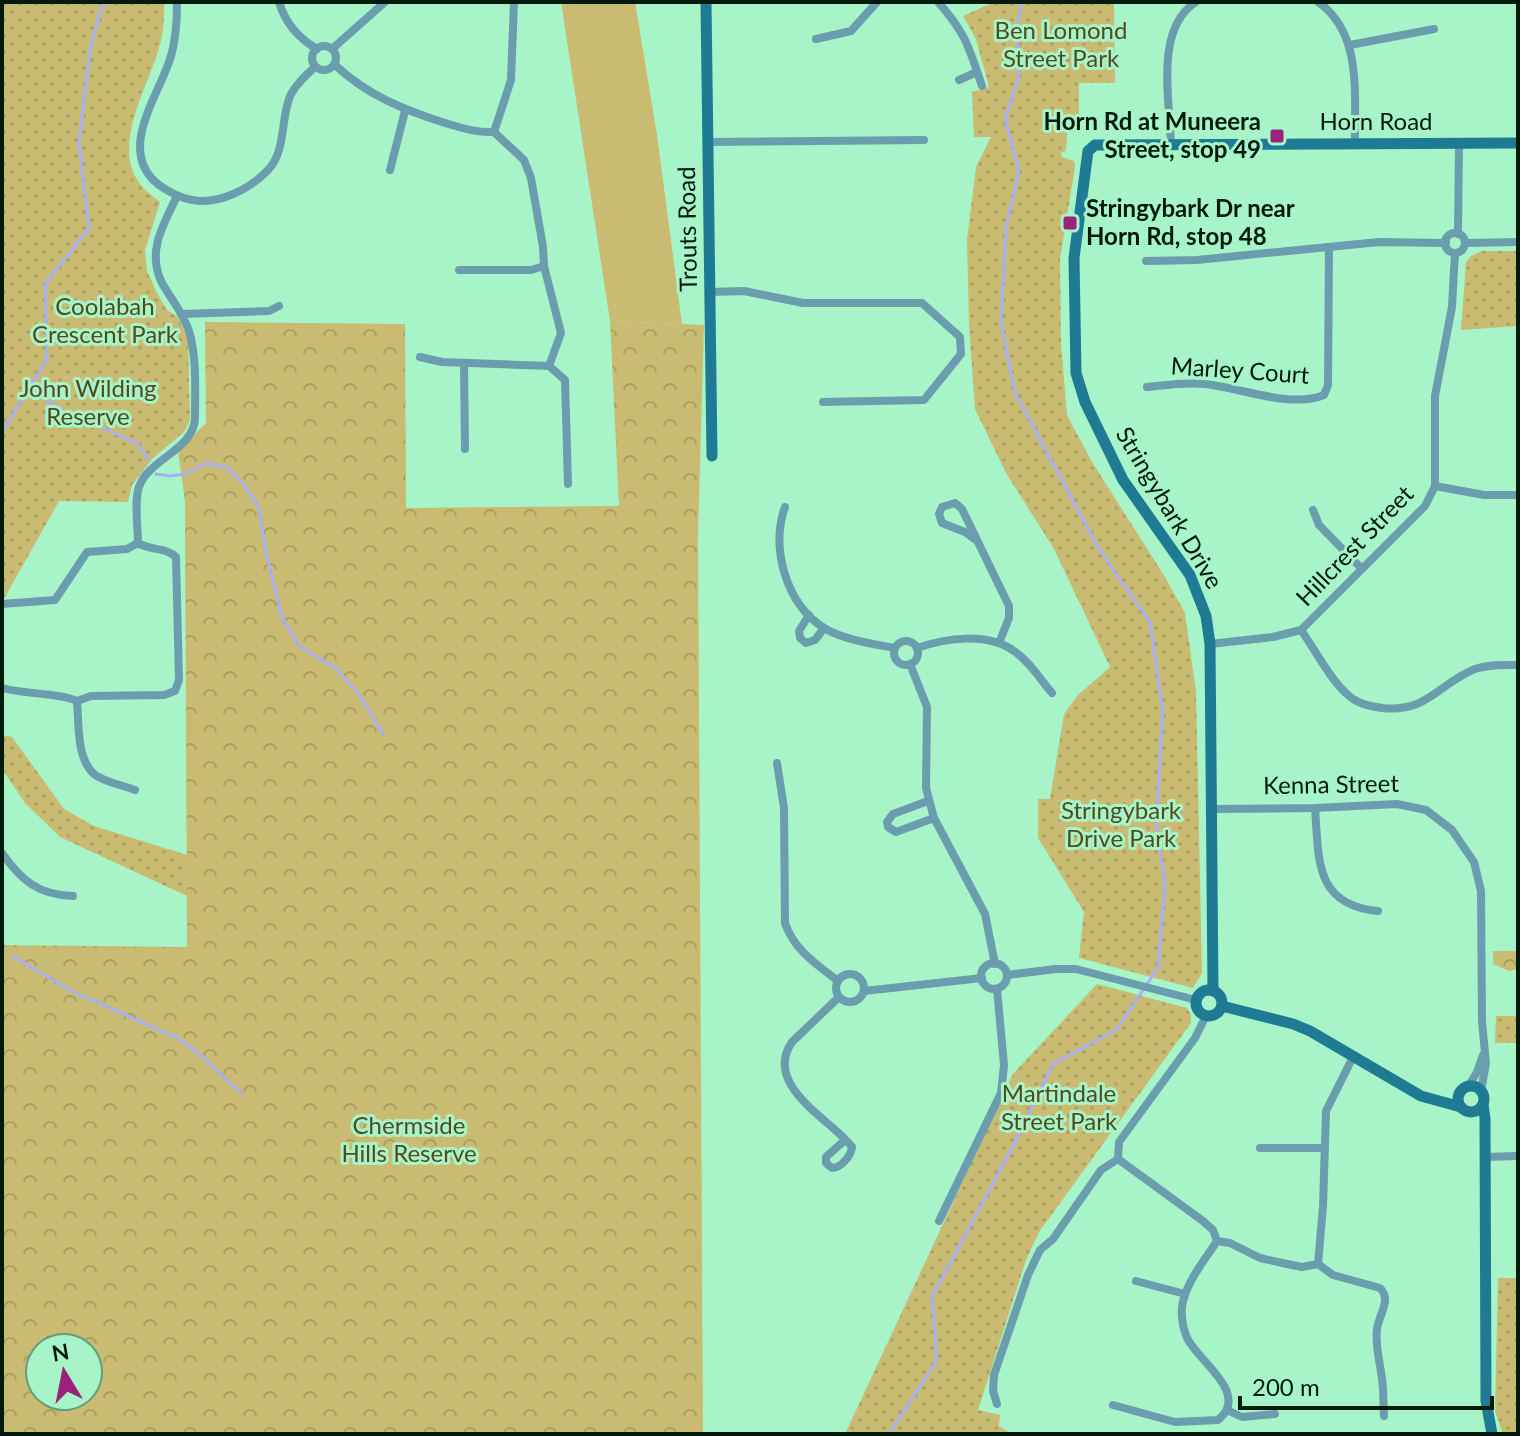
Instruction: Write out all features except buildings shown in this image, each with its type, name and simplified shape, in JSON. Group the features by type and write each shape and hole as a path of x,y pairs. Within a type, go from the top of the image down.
{"street":[{"path":"177,2 177,22 170,59 142,128 139,146 141,160 149,175 177,196 199,201 218,200 267,172 278,152 290,96 297,84 315,67"},
{"path":"279,2 286,20 304,41 317,49"},
{"path":"332,49 385,2"},
{"path":"494,132 511,80 514,2"},
{"name":"Trouts Road","path":"706,2 712,456"},
{"path":"816,39 851,31 877,2"},
{"path":"938,2 960,28 971,49 982,86"},
{"path":"1171,145 1169,45 1177,19 1196,2"},
{"path":"1318,2 1335,20 1350,45 1355,144"},
{"path":"1350,45 1434,29"},
{"path":"324,46 332,49 336,55 335,65 325,71 315,67 312,59 317,49 324,46"},
{"path":"335,65 377,96 405,111 479,133 494,132 524,160 531,178 544,266 561,333 549,366"},
{"path":"959,80 977,72"},
{"path":"390,170 405,111"},
{"path":"708,142 924,140"},
{"name":"Horn Road","path":"1090,148 1095,145 1518,143"},
{"path":"1459,144 1458,234 1465,243"},
{"name":"Stringybark Drive","path":"1090,148 1074,258 1076,373 1085,402 1123,480 1190,575 1206,616 1210,644 1213,991"},
{"path":"138,543 138,488 155,464 187,439 194,428 193,349 182,314 161,281 155,261 157,238 177,196"},
{"path":"1458,234 1450,235 1446,243 1449,251 1455,253 1463,249 1465,243"},
{"path":"1146,261 1197,260 1379,242 1446,243"},
{"path":"1465,243 1518,242"},
{"name":"Marley Court","path":"1147,387 1205,384 1276,397 1307,399 1324,395 1328,385 1329,247"},
{"name":"Hillcrest Street","path":"1210,644 1273,637 1301,630 1425,506 1435,486 1435,396 1452,307 1455,253"},
{"path":"459,270 531,270 544,266"},
{"path":"711,292 744,291 803,303 922,303 960,337 961,354 924,400 823,402"},
{"path":"182,314 269,311 279,306"},
{"path":"420,357 464,363 549,366 565,380 568,484"},
{"path":"464,363 465,449"},
{"path":"1435,486 1484,495 1518,495"},
{"path":"976,540 942,523 939,514 942,507 950,503 959,505 1009,606 1009,618 999,643"},
{"path":"785,507 778,531 782,558 790,586 809,615 824,628 895,648 904,642 912,643 917,648 916,660 910,664 897,661 895,648"},
{"path":"1313,510 1319,525 1362,569"},
{"path":"2,604 55,600 87,552 127,549 138,543"},
{"path":"77,701 91,696 164,695 175,691 177,686 176,557 165,550 147,549 138,543"},
{"path":"809,615 799,631 802,641 815,640 824,628"},
{"path":"1301,630 1341,688 1354,700 1366,705 1391,709 1415,706 1474,669 1518,665"},
{"path":"917,648 952,640 999,643 1022,657 1052,693"},
{"path":"910,664 927,707 928,801 934,818 981,904 988,923 995,964"},
{"path":"2,688 23,694 69,696 77,701"},
{"path":"77,701 81,747 86,764 95,775 135,790"},
{"path":"777,763 784,808 785,923 789,935 805,955 838,981"},
{"path":"928,801 893,814 889,817 888,827 896,832 934,818"},
{"name":"Kenna Street","path":"1212,809 1386,804 1415,806 1432,814 1452,830 1474,862 1481,891 1486,1074 1481,1091 1475,1087 1469,1101"},
{"path":"1315,808 1319,863 1325,882 1349,905 1378,911"},
{"path":"2,853 20,878 55,895 73,896"},
{"path":"997,989 987,986 982,978 984,970 995,964 1002,966 1007,975"},
{"path":"1007,975 1046,969 1076,969 1196,1000"},
{"path":"864,991 863,983 857,976 849,974 838,981 836,989 839,997 846,1002 855,1001 864,991 982,978"},
{"path":"997,989 1003,985 1007,975"},
{"path":"939,1221 1001,1093 1004,1065 997,989"},
{"path":"1118,1159 1119,1142 1195,1038 1206,1016 1218,1013 1222,1006 1219,995 1213,991 1205,991 1196,1000"},
{"path":"839,997 787,1048 786,1065 793,1091 837,1130 844,1141"},
{"path":"1196,1000 1197,1008 1206,1016"},
{"path":"1222,1006 1293,1024 1354,1055 1421,1096 1469,1101"},
{"name":"Kenna Street","path":"1484,1054 1469,1101 1484,1131 1486,1401 1492,1434"},
{"path":"1318,1264 1326,1111 1354,1055"},
{"path":"1260,1148 1325,1148"},
{"path":"1484,1157 1518,1156"},
{"path":"1118,1159 1203,1221 1213,1230 1217,1241"},
{"path":"997,1404 993,1391 994,1375 1028,1275 1040,1250 1053,1239 1101,1170 1118,1159"},
{"path":"1217,1241 1230,1243 1260,1258 1302,1267 1318,1264 1333,1275 1380,1288 1386,1298 1376,1337 1384,1416"},
{"path":"1113,1405 1187,1423 1218,1420 1227,1410 1229,1401 1224,1385 1187,1339 1182,1314 1185,1294 1217,1241"},
{"path":"1136,1281 1185,1294"},
{"path":"1227,1410 1242,1417 1275,1414"}],"green space":[{"path":"2,2 164,2 161,39 134,116 129,151 131,167 138,181 160,202 145,250 147,271 167,310 178,317 188,339 190,420 184,432 153,458 132,485 128,502 59,501 2,598"},
{"path":"561,2 635,2 657,135 682,324 610,321"},
{"name":"Stringybark Drive Park","path":"994,2 1114,2 1115,83 1079,83 1079,132 1067,132 1066,151 1061,152 1062,157 1074,161 1075,167 1060,259 1061,343 1067,415 1092,462 1185,613 1196,692 1202,973 1193,988 1079,958 1084,912 1038,838 1038,799 1050,799 1064,714 1078,695 1110,667 1054,549 1006,473 975,409 967,240 976,167 991,137 974,137 972,92 989,87 976,39 963,16"},
{"path":"1482,251 1518,251 1518,326 1461,330 1466,262"},
{"name":"Chermside Hills Reserve","path":"610,321 704,325 698,537 703,1434 2,1434 2,945 187,947 185,501 178,451 206,423 205,322 405,324 406,508 619,506"},
{"path":"2,735 12,737 64,809 94,826 187,855 187,896 60,837 25,803 2,769"},
{"path":"1493,951 1518,951 1518,969 1509,971 1493,964"},
{"name":"Martindale Street Park","path":"1097,984 1187,1008 1191,1023 1039,1232 1026,1260 978,1410 1000,1415 999,1426 1012,1434 845,1434 1013,1074"},
{"path":"1496,1016 1518,1016 1518,1043 1495,1043"},
{"path":"1498,1278 1518,1278 1518,1434 1503,1434 1495,1411"}],"waterway":[{"path":"2,432 47,359 45,284 89,228 79,143 90,50 103,2"},
{"path":"889,1434 937,1360 932,1297 1053,1064 1116,1030 1158,968 1165,883 1156,822 1163,711 1150,622 1099,549 1015,393 1001,323 1006,228 1019,170 1005,119 1019,76 1017,28 1022,2"},
{"path":"31,385 46,400 66,412 137,443 149,460"},
{"path":"156,474 185,474 207,463 228,468 245,486 259,508 265,549 282,617 299,646 334,667 359,694 383,734"},
{"path":"12,956 72,991 177,1038 242,1094"}],"place":[{"name":"Horn Rd at Muneera Street, stop 49","path":"1277,136"},
{"name":"Stringybark Dr near Horn Rd, stop 48","path":"1070,223"}],"park label":[{"name":"Ben Lomond Street Park","path":"1061,45"},
{"name":"Coolabah Crescent Park","path":"105,321"},
{"name":"John Wilding Reserve","path":"88,403"}]}
